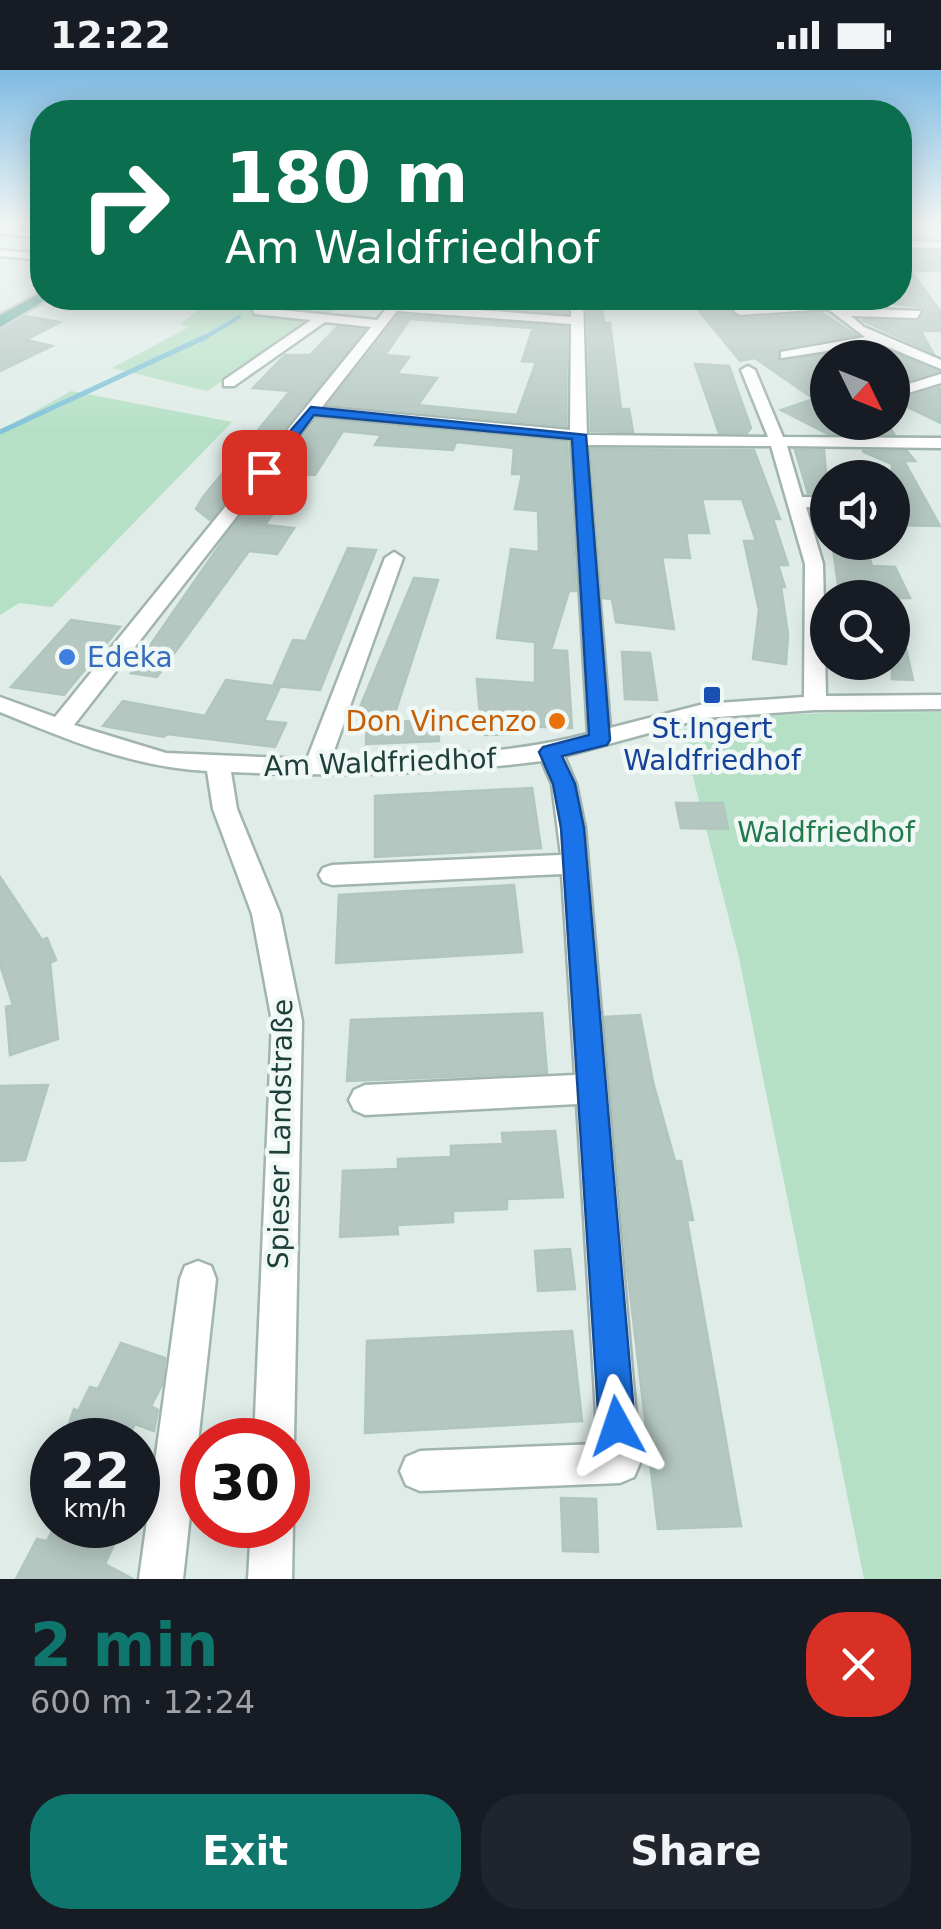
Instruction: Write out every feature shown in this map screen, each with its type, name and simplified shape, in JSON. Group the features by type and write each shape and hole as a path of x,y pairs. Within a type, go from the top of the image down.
{"main road":[{"path":"0,322 30,303"}],"street":[{"path":"254,310 381,324"},
{"path":"58,729 391,310"},
{"path":"472,310 576,321"},
{"path":"576,310 580,437 600,740"},
{"path":"740,311 755,310"},
{"path":"835,310 877,339 941,364"},
{"path":"877,310 916,314"},
{"path":"230,383 322,318"},
{"path":"786,355 877,339"},
{"path":"748,370 777,440 814,564 816,703"},
{"path":"910,388 941,378"},
{"path":"311,411 580,437 941,442"},
{"path":"796,502 810,502"},
{"path":"316,768 394,558"},
{"name":"Am Waldfriedhof","path":"218,766 316,768 459,763 550,752 704,711 816,703 941,702"},
{"path":"0,704 130,753 218,766"},
{"path":"420,1472 620,1463 574,864 564,784 550,752"},
{"name":"Spieser Landstraße","path":"218,766 226,809 266,914 287,1022 275,1418"},
{"path":"332,875 574,864"},
{"path":"365,1100 589,1089"},
{"path":"161,1579 198,1279"},
{"path":"270,1579 271,1548"}],"green space":[{"path":"199,310 336,310 207,391 112,368 189,327 180,324"},
{"path":"71,391 232,422 52,607 19,603 0,615 0,431"},
{"name":"Waldfriedhof","path":"941,712 941,1579 864,1579 739,958 681,730 778,715"}],"building":[{"path":"912,294 928,294 941,312 941,331 921,331 933,353 862,320 917,322 924,313 921,307 912,306"},
{"path":"587,310 602,310 604,323 610,323 621,409 629,409 633,432 591,431"},
{"path":"699,310 732,310 740,319 822,313 856,335 780,348 779,361 810,357 810,396 755,358 740,361"},
{"path":"399,315 567,327 566,426 329,404","holes":["410,319 533,328 522,361 536,362 517,415 418,405 437,378 397,374 409,357 385,355"]},
{"path":"25,316 60,322 26,340 52,346 0,371 0,331"},
{"path":"337,327 364,330 210,520 196,509 203,497 290,391 253,388 285,355 310,355"},
{"path":"910,360 937,371 910,379"},
{"path":"695,364 729,366 751,428 747,433 719,433"},
{"path":"941,387 941,423 910,408 910,396"},
{"path":"810,400 810,425 781,410"},
{"path":"317,420 567,442 576,591 569,591 551,650 567,651 572,728 516,726 517,734 485,735 477,679 535,683 535,642 497,638 511,549 539,552 538,511 515,509 522,474 512,474 514,448 456,442 453,450 375,445 381,435 343,431 315,475 300,474 265,525 294,528 277,554 249,551 157,677 131,673 228,533"},
{"path":"591,449 754,450 780,519 773,519 788,565 778,565 785,587 781,587 788,634 786,664 753,659 759,610 744,541 756,541 742,499 702,499 709,533 686,533 690,558 662,557 674,629 616,622 612,599 603,598"},
{"path":"795,450 824,450 825,460 810,460 808,493"},
{"path":"862,451 907,451 915,461 910,460 883,460"},
{"path":"910,472 940,526 910,525"},
{"path":"348,548 376,550 320,690 273,686 293,640 306,641"},
{"path":"835,560 870,560 872,566 895,567 901,580 837,580"},
{"path":"414,578 438,580 392,722 438,720 439,741 366,744 367,713 358,712"},
{"name":"Edeka","path":"71,620 120,627 64,695 11,687"},
{"path":"622,652 650,653 657,700 625,699"},
{"path":"226,680 280,687 264,721 286,723 275,747 167,734 164,737 103,726 123,701 205,716"},
{"path":"532,788 541,848 375,857 375,796"},
{"path":"676,803 723,803 728,829 681,828"},
{"path":"0,877 42,940 47,938 56,960 50,963 58,1039 10,1055 6,1007 13,1005 0,964"},
{"path":"514,885 522,952 336,963 339,895"},
{"path":"542,1013 547,1073 347,1081 351,1020"},
{"path":"640,1015 653,1082 675,1161 681,1161 693,1220 687,1220 741,1526 658,1529 627,1268 605,1017"},
{"path":"48,1085 25,1160 0,1161 0,1086"},
{"path":"555,1131 563,1197 507,1199 507,1209 453,1211 453,1222 397,1225 398,1234 340,1237 343,1171 398,1169 398,1159 451,1157 451,1146 503,1144 502,1133"},
{"path":"570,1249 575,1289 538,1291 535,1251"},
{"path":"572,1331 582,1421 365,1433 367,1341"},
{"path":"121,1343 165,1358 162,1385 151,1406 158,1410 156,1418 71,1418 90,1387 98,1389"},
{"path":"561,1498 596,1499 598,1552 563,1551"},
{"path":"32,1548 112,1548 105,1564 133,1579 16,1579"}],"waterway":[{"path":"201,340 239,317"},
{"path":"0,432 205,337"}],"place":[{"name":"Edeka","path":"67,657"},
{"name":"St.Ingert Waldfriedhof","path":"712,695"},
{"name":"Don Vincenzo","path":"557,721"}],"route":[{"path":"264,472 311,411 579,435 600,740 550,752 564,784 572,828 617,1426"}]}
